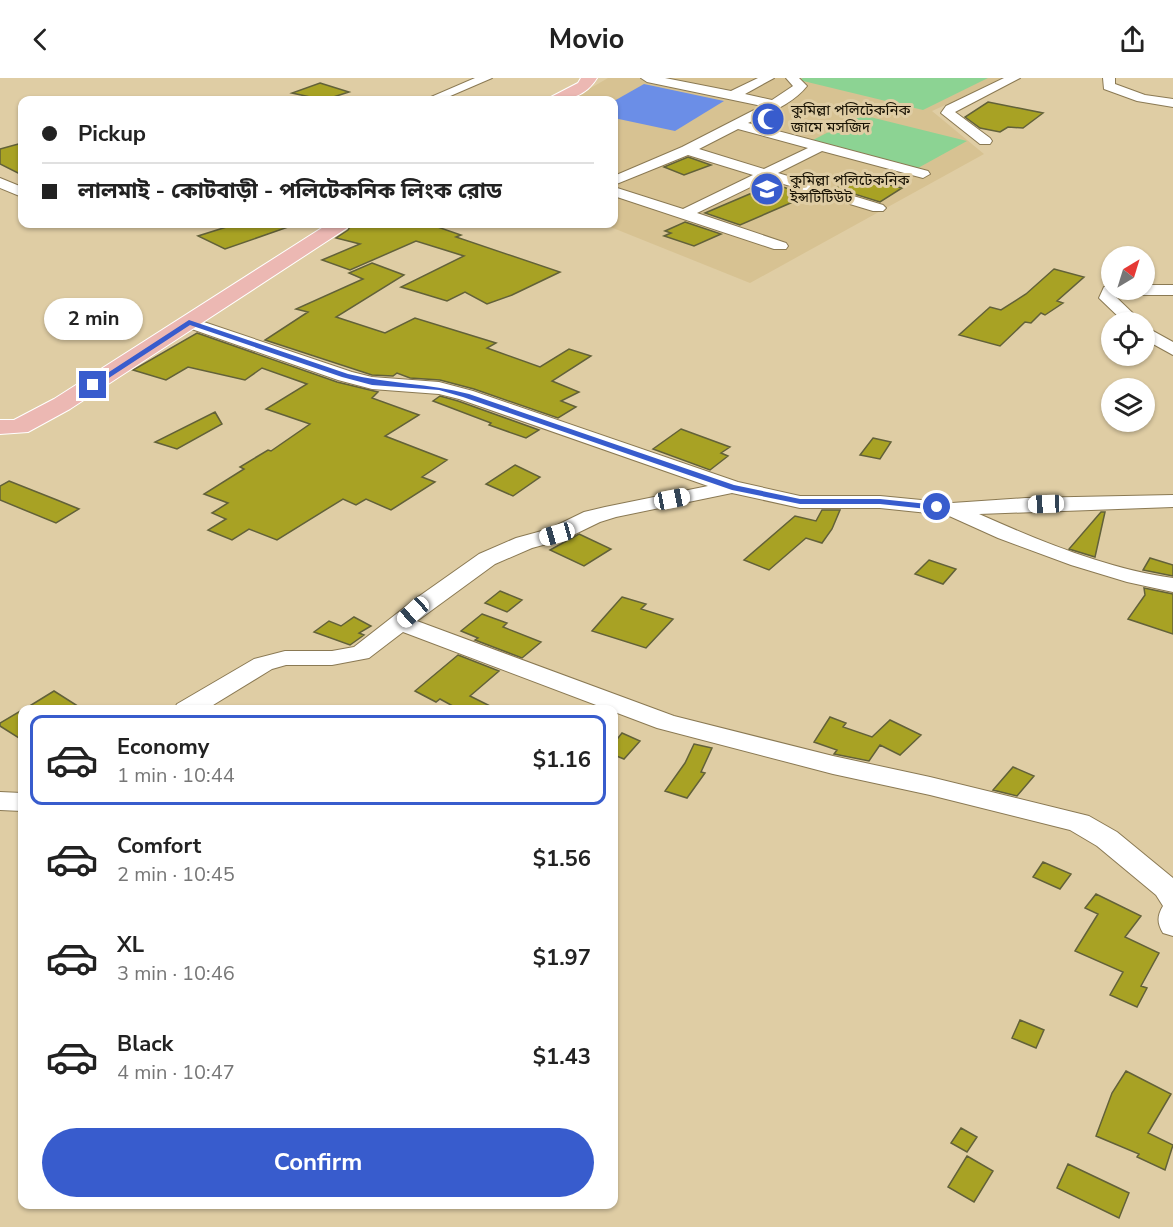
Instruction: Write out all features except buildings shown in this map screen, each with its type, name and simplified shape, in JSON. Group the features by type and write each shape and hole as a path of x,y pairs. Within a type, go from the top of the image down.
{"main road":[{"path":"565,96 584,86 589,78"},
{"path":"0,427 19,428 108,376 334,228"}],"street":[{"path":"441,96 486,78"},
{"path":"647,78 773,104"},
{"path":"732,96 768,78"},
{"path":"618,179 687,150 773,104 801,86 792,78"},
{"path":"985,141 951,117 948,112 1014,78"},
{"path":"1109,78 1109,86 1124,93 1173,103"},
{"path":"452,80 472,84"},
{"path":"736,124 923,174"},
{"path":"684,214 820,147"},
{"path":"687,150 878,208"},
{"path":"0,182 18,191"},
{"path":"618,192 780,246"},
{"path":"1155,290 1173,290"},
{"path":"1109,300 1123,312"},
{"path":"189,322 345,376 372,383 439,388 466,395 732,488 800,502 880,502 952,509 1038,504 1173,501"},
{"path":"1155,338 1173,350"},
{"path":"194,705 263,664 285,658 348,657 361,653 426,602 487,559 524,543 557,534 592,517 612,511 732,488"},
{"path":"952,509 990,528 1064,556 1149,582 1173,585"},
{"path":"401,623 666,722 833,765 930,786 1079,823 1107,839 1166,888 1173,899"},
{"path":"0,801 18,802"},
{"path":"1173,914 1173,925"}],"shaded area":[{"name":"কুমিল্লা পলিটেকনিক ইন্সটিটিউট","path":"608,78 1005,78 932,111 984,154 750,283 613,228 618,228 618,96 577,96"}],"green space":[{"path":"803,78 988,78 923,110 799,80"},
{"path":"862,115 967,141 918,168 813,140"}],"water":[{"path":"644,84 724,101 675,131 618,119 618,99"}],"place":[{"name":"কুমিল্লা পলিটেকনিক জামে মসজিদ","path":"768,119"},
{"name":"কুমিল্লা পলিটেকনিক ইন্সটিটিউট","path":"767,189"}],"route":[{"path":"93,385 189,322 345,376 372,383 439,388 466,395 732,488 800,502 880,502 937,507"}]}
